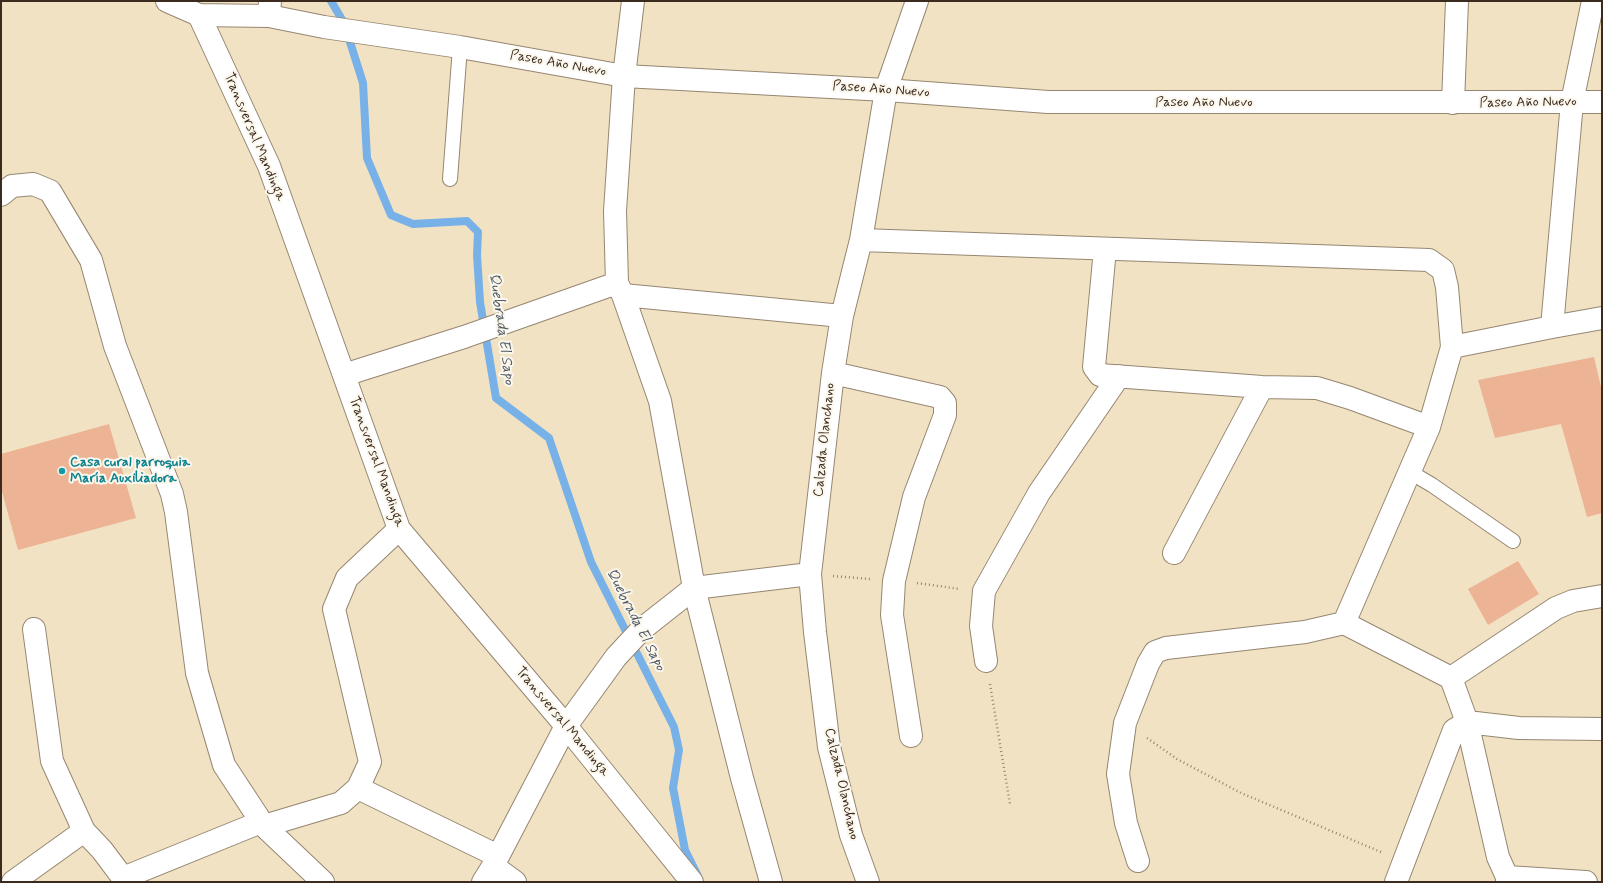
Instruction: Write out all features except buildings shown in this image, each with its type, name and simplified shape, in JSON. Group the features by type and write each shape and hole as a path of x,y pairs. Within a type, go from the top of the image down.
{"street":[{"name":"Paseo Año Nuevo","path":"167,1 199,14 270,9 324,27 460,47 624,76 886,90 1048,102 1602,102"},
{"path":"632,1 624,76 615,211 620,289 660,401 694,588 742,778 771,882"},
{"name":"Calzada Olanchano","path":"868,882 851,834 829,747 815,632 810,574 833,373 842,316 861,240 886,90 917,1"},
{"path":"1453,103 1457,1"},
{"path":"1552,326 1572,102 1593,1"},
{"name":"Transversal Mandinga","path":"199,14 269,166 399,529 566,726 692,882"},
{"path":"1,195 12,186 33,184 50,191 91,260 115,346 172,494 176,512 197,673 224,765 262,824 323,882"},
{"path":"861,240 1429,260 1443,270 1447,287 1452,347 1429,427 1344,623"},
{"path":"1105,249 1094,366 1100,375 1262,387 1317,388 1350,398 1429,427"},
{"path":"344,375 464,337 499,324 620,289 842,316"},
{"path":"1452,347 1552,326 1602,318"},
{"path":"833,373 940,397 945,403 945,415 914,498 894,581 892,615 911,736"},
{"path":"986,660 981,626 984,592 1039,493 1119,376"},
{"path":"1174,553 1262,387"},
{"path":"34,629 52,760 84,831 102,850 125,880 262,824 341,803 358,788 370,762 334,609 347,578 399,529"},
{"path":"491,868 566,726 616,657 642,629 694,588 810,574"},
{"path":"1451,678 1556,608 1573,601 1602,596"},
{"path":"1138,861 1126,823 1118,774 1125,723 1148,664 1155,652 1166,648 1305,632 1344,623 1451,678 1467,722 1498,857 1507,879 1586,882"},
{"path":"1396,882 1454,730 1467,722 1519,728 1602,728"},
{"path":"358,788 515,882"},
{"path":"13,882 84,831"}],"lane":[{"path":"450,179 460,47"},
{"path":"1410,472 1432,485 1513,541"}],"path":[{"path":"986,660 1010,804"},
{"path":"1125,723 1177,759 1241,793 1404,862"}],"waterway":[{"name":"Quebrada El Sapo","path":"331,1 344,23 363,83 367,158 391,215 413,224 467,221 478,232 477,255 480,302 496,398 549,438 591,562 674,727 679,750 673,788 685,850 698,876"}],"place":[{"name":"Casa cural parroquia María Auxiliadora","path":"62,471"}]}
